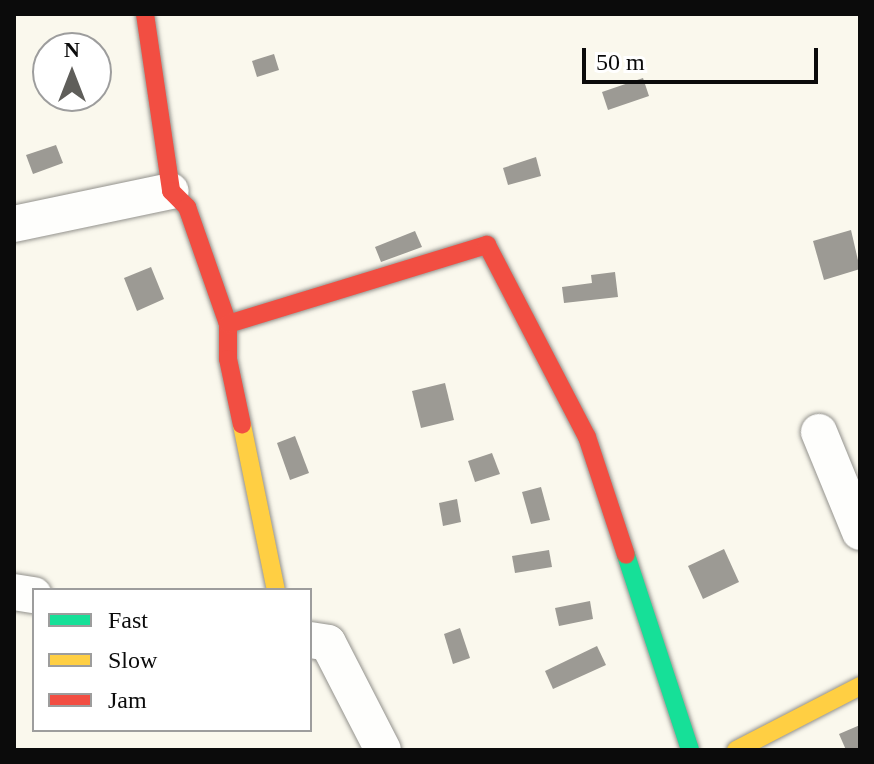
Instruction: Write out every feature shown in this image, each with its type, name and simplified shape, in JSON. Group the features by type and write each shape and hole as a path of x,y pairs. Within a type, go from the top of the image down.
{"street":[{"path":"145,14 171,191 187,207 228,324 228,359 276,588"},
{"path":"14,224 171,191"},
{"path":"228,324 487,245 587,437 690,750"},
{"path":"819,432 860,532"},
{"path":"312,640 328,643 383,750"},
{"path":"736,750 860,686"}],"building":[{"path":"274,54 279,70 257,77 252,61"},
{"path":"643,78 649,96 608,110 602,92"},
{"path":"56,145 63,163 33,174 26,155"},
{"path":"536,157 541,176 508,185 503,168"},
{"path":"851,230 860,269 824,280 813,241"},
{"path":"415,231 422,247 381,262 375,247"},
{"path":"151,267 164,299 137,311 124,278"},
{"path":"615,272 618,297 564,303 562,287 592,283 591,275"},
{"path":"445,383 454,420 421,428 412,391"},
{"path":"295,436 309,473 290,480 277,443"},
{"path":"492,453 500,474 475,482 468,461"},
{"path":"541,487 550,520 531,524 522,492"},
{"path":"457,499 461,522 443,526 439,503"},
{"path":"724,549 739,582 703,599 688,566"},
{"path":"549,550 552,567 515,573 512,556"},
{"path":"590,601 593,619 559,626 555,608"},
{"path":"460,628 470,658 453,664 444,634"},
{"path":"597,646 606,665 553,689 545,671"},
{"path":"860,725 860,750 846,750 839,734"}],"traffic: fast":[{"path":"626,555 690,750"}],"traffic: slow":[{"path":"242,425 276,588"},
{"path":"736,750 860,686"}],"traffic: jam":[{"path":"145,14 171,191 187,207 228,324 228,359 242,425"},
{"path":"228,324 487,245 587,437 626,555"}]}
